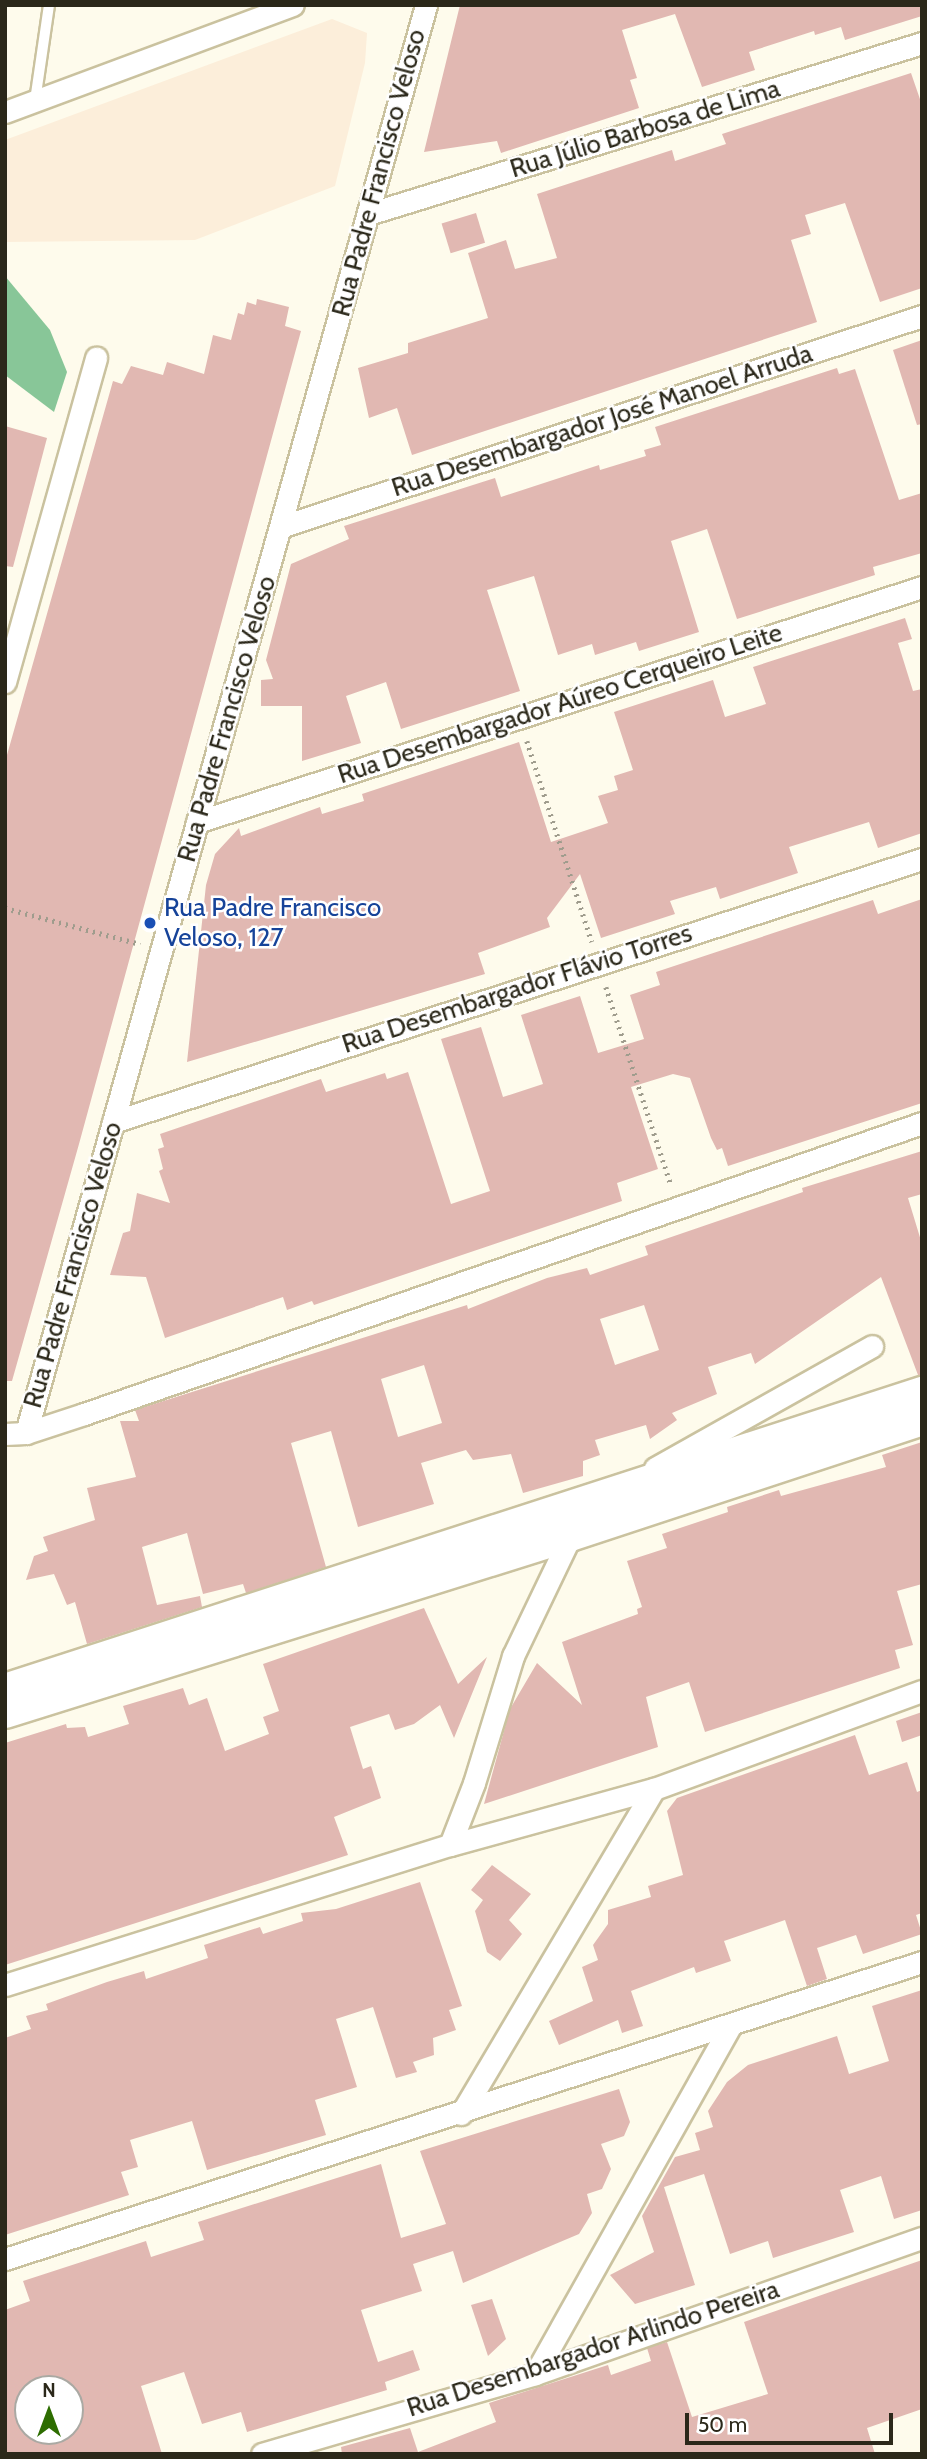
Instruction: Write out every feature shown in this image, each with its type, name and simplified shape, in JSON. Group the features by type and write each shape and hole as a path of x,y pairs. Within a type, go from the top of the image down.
{"street":[{"path":"5,112 293,5"},
{"name":"Rua Padre Francisco Veloso","path":"16,1434 113,1122 160,949 283,526 426,5"},
{"name":"Rua Júlio Barbosa de Lima","path":"368,214 922,43"},
{"name":"Rua Desembargador José Manoel Arruda","path":"283,526 922,316"},
{"path":"5,682 96,358"},
{"name":"Rua Desembargador Aúreo Cerqueiro Leite","path":"197,822 922,587"},
{"name":"Rua Desembargador Flávio Torres","path":"113,1122 922,859"},
{"path":"16,1434 922,1123"},
{"path":"450,1845 474,1783 513,1656 570,1535 599,1498 872,1346"},
{"path":"5,1690 922,1393"},
{"path":"5,1712 570,1535 922,1419"},
{"path":"5,1985 450,1845 654,1789 922,1690"},
{"path":"461,2113 654,1789"},
{"path":"5,2259 922,1962"},
{"path":"535,2374 730,2026"},
{"name":"Rua Desembargador Arlindo Pereira","path":"262,2454 535,2374 922,2238"}],"lane":[{"path":"35,101 49,5"}],"path":[{"path":"5,908 160,949"}],"shaded area":[{"path":"332,19 367,33 365,63 335,186 195,240 5,242 5,140"}],"green space":[{"path":"5,276 50,330 67,372 54,412 5,375"}],"building":[{"path":"460,5 922,5 922,16 845,40 841,27 815,35 814,31 749,52 755,70 702,87 675,14 622,30 637,78 630,80 639,108 501,153 497,141 424,152"},
{"path":"911,73 922,105 922,288 880,302 845,203 805,215 811,234 791,240 817,322 412,455 397,408 369,418 358,368 408,353 408,343 488,318 468,253 506,240 515,269 557,258 537,194 672,150 675,161 726,144 722,134"},
{"path":"476,213 485,243 451,253 442,224"},
{"path":"257,299 289,307 285,326 301,331 79,1144 12,1381 5,1381 5,762 113,381 122,384 131,366 163,375 167,362 204,374 213,335 231,340 238,313 244,315 247,302 256,305"},
{"path":"922,340 922,424 917,425 893,350"},
{"path":"837,368 839,374 855,369 899,500 922,493 922,553 873,567 875,575 737,619 707,529 671,541 699,632 639,651 636,642 595,655 592,644 558,655 534,576 487,590 520,691 401,729 386,682 346,696 361,743 302,761 302,706 261,706 261,680 273,679 266,660 291,564 349,539 344,526 495,478 501,497 599,465 600,470 646,456 644,450 661,445 655,427"},
{"path":"5,426 47,438 13,567 5,566"},
{"path":"905,618 912,639 898,643 913,691 922,689 922,833 878,848 869,822 789,847 798,873 720,899 716,887 670,901 675,914 601,938 580,874 547,918 550,927 478,953 485,974 187,1062 206,885 215,854 239,828 241,836 320,807 322,814 364,801 362,794 519,742 551,842 608,823 598,796 618,790 614,776 633,770 614,712 713,680 725,717 766,704 753,667"},
{"path":"922,899 922,1103 728,1166 722,1148 717,1150 711,1138 690,1078 673,1074 631,1087 658,1169 617,1183 622,1201 314,1305 312,1301 287,1310 283,1297 165,1338 146,1277 110,1275 123,1233 130,1231 137,1193 170,1203 159,1171 163,1169 158,1149 164,1147 160,1134 321,1079 326,1092 385,1073 387,1079 408,1072 451,1204 490,1191 441,1039 481,1027 503,1097 543,1084 521,1015 580,996 598,1053 644,1039 630,995 660,985 656,972 873,900 878,914"},
{"path":"922,1151 922,1194 908,1198 922,1244 922,1375 918,1375 881,1277 755,1364 751,1353 708,1367 717,1394 672,1413 677,1420 650,1439 646,1425 595,1440 600,1455 583,1461 583,1476 523,1493 511,1454 473,1460 466,1450 421,1463 434,1504 358,1527 331,1431 291,1443 326,1567 246,1593 243,1584 203,1594 187,1533 142,1547 157,1605 200,1596 202,1607 87,1644 75,1602 67,1605 54,1574 26,1580 34,1556 48,1551 43,1537 95,1520 87,1488 136,1477 120,1421 139,1421 135,1410 467,1305 468,1309 547,1278 587,1268 590,1275 648,1255 645,1246 803,1192 802,1188","holes":["644,1305 659,1350 615,1365 600,1319","424,1365 442,1423 398,1437 381,1379"]},
{"path":"922,1442 922,1584 897,1591 913,1645 895,1650 900,1668 705,1732 689,1682 646,1697 658,1747 484,1804 510,1709 537,1663 582,1705 562,1642 638,1614 637,1609 642,1607 627,1561 667,1548 662,1534 728,1512 727,1507 779,1490 781,1496 886,1467 882,1455"},
{"path":"424,1608 458,1684 487,1657 454,1738 440,1705 414,1724 395,1730 389,1714 350,1727 363,1769 371,1766 381,1798 334,1817 348,1855 5,1965 5,1743 66,1724 67,1728 85,1727 88,1737 129,1724 123,1706 183,1688 189,1705 207,1698 225,1751 269,1734 263,1717 279,1711 263,1664"},
{"path":"922,1712 922,1735 902,1742 896,1721"},
{"path":"855,1735 869,1775 907,1762 917,1792 922,1790 922,1913 916,1915 922,1934 863,1954 856,1935 817,1948 827,1979 807,1986 785,1920 724,1941 731,1961 696,1973 694,1967 631,1991 643,2026 622,2033 618,2020 559,2045 549,2021 593,2001 582,1967 598,1960 593,1945 608,1924 608,1910 651,1897 648,1886 683,1875 667,1811 677,1798"},
{"path":"492,1865 531,1894 509,1920 522,1934 500,1961 487,1952 475,1911 483,1900 471,1890"},
{"path":"420,1882 462,2006 449,2010 456,2030 433,2038 434,2055 413,2062 417,2072 396,2078 373,2007 336,2019 357,2087 315,2100 326,2135 207,2170 192,2121 130,2140 138,2167 121,2172 129,2195 5,2235 5,2038 31,2029 26,2016 48,2010 46,2004 107,1982 144,1971 146,1979 208,1958 204,1945 260,1927 263,1934 303,1921 301,1913 336,1909"},
{"path":"922,1990 922,2210 894,2219 881,2176 840,2190 854,2232 773,2258 768,2241 730,2254 704,2174 664,2187 695,2285 635,2304 610,2275 654,2252 642,2216 675,2157 700,2150 695,2133 713,2127 708,2111 727,2082 748,2065 837,2036 849,2074 889,2061 872,2006"},
{"path":"619,2089 630,2122 624,2136 601,2144 611,2169 602,2189 587,2194 592,2213 579,2234 463,2283 453,2251 413,2264 422,2291 361,2310 378,2362 413,2350 420,2370 385,2382 387,2390 247,2432 241,2412 202,2424 184,2372 141,2386 162,2454 5,2454 5,2310 30,2301 23,2281 146,2241 151,2257 204,2240 198,2222 381,2164 401,2238 446,2224 420,2151"},
{"path":"922,2260 922,2409 867,2428 875,2454 342,2454 341,2447 410,2428 418,2452 496,2422 489,2403 608,2365 611,2375 651,2361 647,2348 667,2342 692,2417 768,2394 744,2322"},
{"path":"492,2299 506,2339 488,2356 471,2305"}],"place":[{"name":"Rua Padre Francisco Veloso, 127","path":"150,923"}]}
